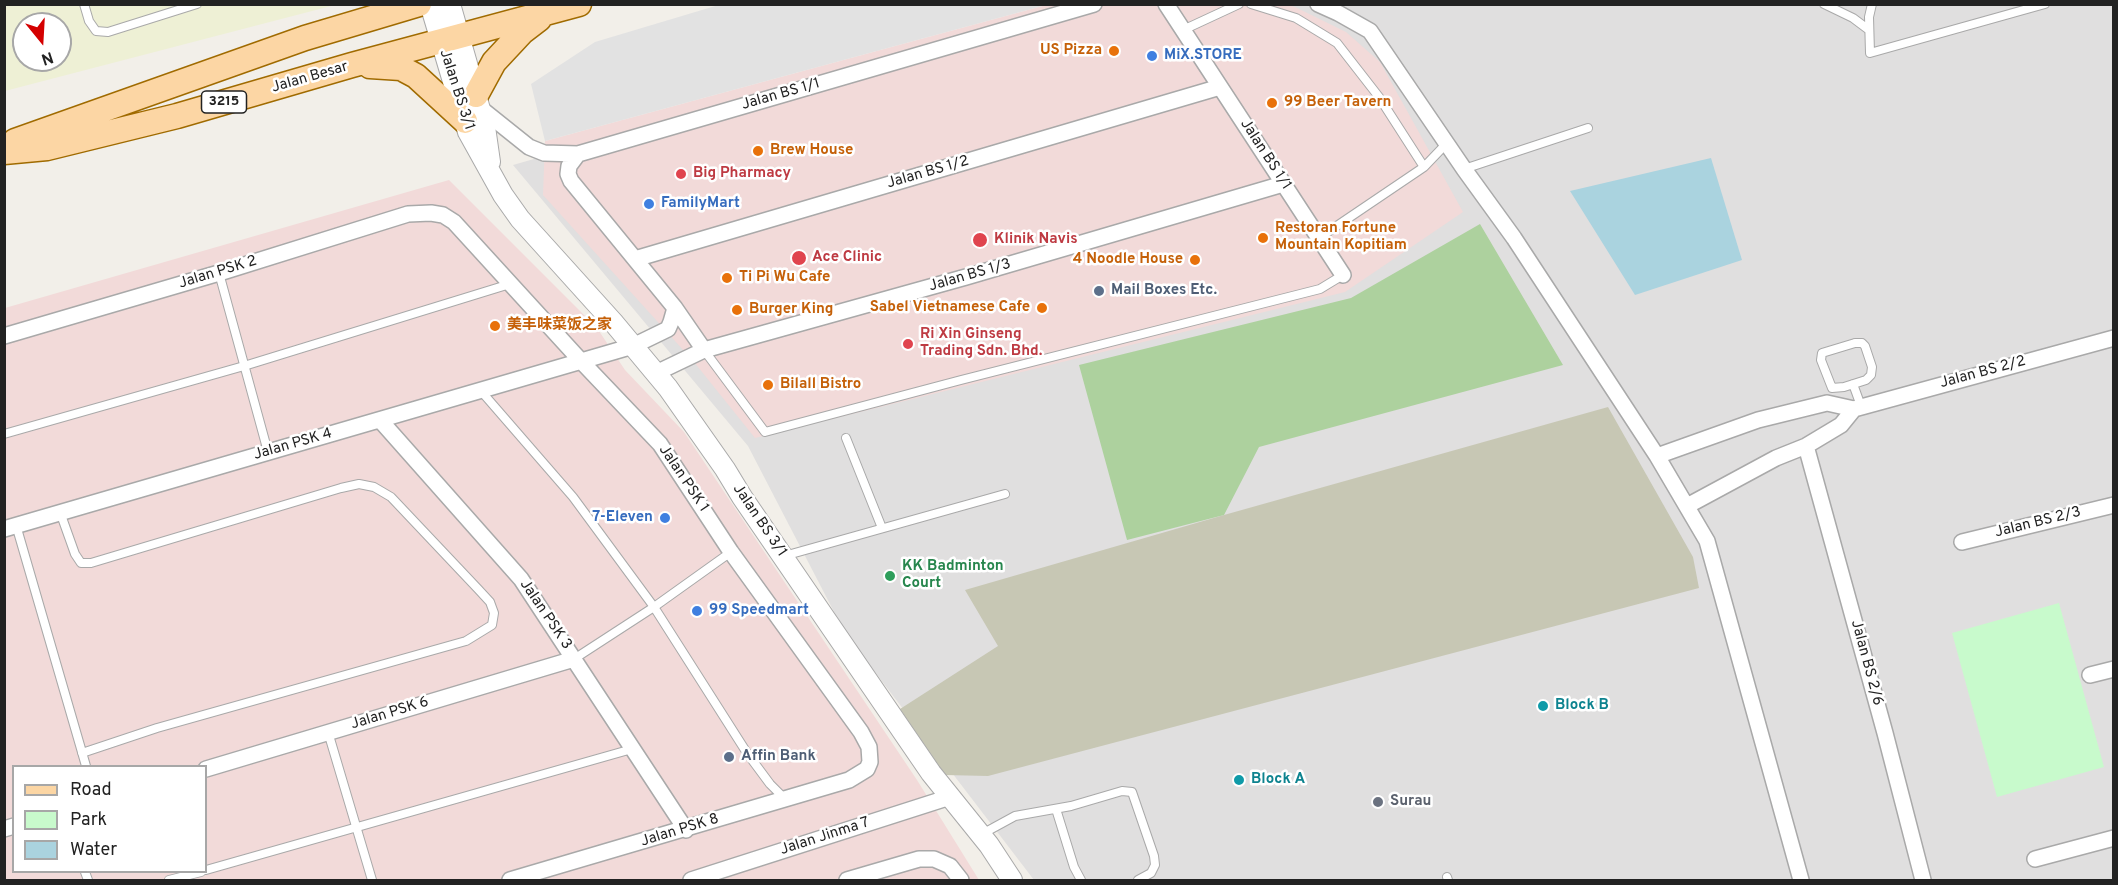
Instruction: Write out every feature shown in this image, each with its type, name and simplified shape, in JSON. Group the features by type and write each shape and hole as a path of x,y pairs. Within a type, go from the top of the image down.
{"main road":[{"path":"305,38 369,4"},
{"name":"3215","path":"4,145 305,38 419,4"},
{"name":"Jalan Besar","path":"4,152 46,148 177,116 352,65 579,4"},
{"path":"352,65 400,68 416,76 431,88 446,105 473,108 494,62 522,32 543,15"}],"street":[{"name":"Jalan BS 3/1","path":"430,4 449,39 473,108 468,132 503,195 520,219 633,345 656,374 721,463 742,498 931,774 980,835 1012,880"},
{"name":"Jalan BS 3/1","path":"450,4 449,39 473,108"},
{"name":"Jalan BS 1/1","path":"473,108 529,147 544,153 578,154 1094,4"},
{"name":"Jalan BS 1/1","path":"1167,4 1343,276"},
{"path":"1318,4 1370,31 1514,238 1657,456 1687,506 1712,553 1718,582 1801,880"},
{"name":"Jalan BS 1/2","path":"635,259 1220,87"},
{"path":"578,154 569,166 568,174 571,181 675,308 704,350"},
{"name":"Jalan BS 1/3","path":"656,374 704,350 966,277 1283,184"},
{"name":"Jalan PSK 2","path":"4,336 219,273 408,214 431,213"},
{"name":"Jalan PSK 1","path":"431,213 443,215 454,222 581,362 660,444 731,552 865,740 871,755 870,762 867,769 849,780"},
{"name":"Jalan PSK 4","path":"10,527 633,345 668,329 675,308"},
{"name":"Jalan BS 2/2","path":"1857,408 2114,338"},
{"path":"1657,456 1758,420 1827,403 1857,408"},
{"path":"1687,506 1776,458 1806,446 1841,425 1857,408"},
{"name":"Jalan PSK 3","path":"380,420 522,579 686,830"},
{"name":"Jalan BS 2/6","path":"1806,446 1923,880"},
{"name":"Jalan BS 2/3","path":"1962,542 2114,505"},
{"name":"Jalan PSK 6","path":"207,769 574,659"},
{"path":"2090,675 2114,669"},
{"name":"Jalan PSK 8","path":"510,880 686,830 849,780"},
{"name":"Jalan Jinma 7","path":"696,879 950,797"},
{"path":"2036,858 2114,838"},
{"path":"847,880 919,859 934,859 950,866 961,880"}],"lane":[{"path":"84,4 89,21 96,31 108,32 197,4"},
{"path":"1183,30 1239,4"},
{"path":"1251,4 1296,18 1337,43 1379,97 1424,167"},
{"path":"1824,4 1853,18 1869,30"},
{"path":"1872,4 1869,17 1870,53 2045,4"},
{"path":"1464,169 1588,128"},
{"path":"1319,238 1424,167 1448,142"},
{"path":"219,273 268,452"},
{"path":"704,350 765,432 1320,289 1343,276"},
{"path":"4,434 244,366 510,284"},
{"path":"1862,343 1872,367 1866,380 1853,384 1832,388 1821,360 1822,353 1862,343"},
{"path":"1853,384 1857,408"},
{"path":"481,391 573,497 654,607 747,753 785,800"},
{"path":"846,438 882,528"},
{"path":"60,512 75,554 81,563 91,563 178,539 341,488 359,484 374,487 391,497 490,602 494,613 492,625 466,641 157,728 82,753"},
{"path":"783,556 1005,494"},
{"path":"10,527 86,765"},
{"path":"574,659 654,607 731,552"},
{"path":"328,732 372,880"},
{"path":"207,870 632,749"},
{"path":"980,835 1015,816 1056,809 1122,791 1132,792 1155,865 1151,873 1138,880"},
{"path":"1056,809 1074,867 1081,880"},
{"path":"169,880 195,873"}],"shaded area":[{"path":"722,4 1046,5 545,141 531,84 595,42"},
{"path":"1285,4 1346,32 1380,62 1463,212 1345,292 755,438 694,362 543,195 545,141 1046,5"},
{"path":"5,5 335,5 5,91"},
{"path":"1070,5 2113,5 2113,880 1034,880 845,633 748,446 513,165"},
{"path":"449,180 597,328 625,370 684,432 917,780 979,880 5,880 5,308"},
{"path":"1608,407 1693,557 1699,588 988,776 945,775 900,709 998,646 965,590"}],"green space":[{"path":"1480,224 1563,365 1259,447 1224,515 1127,540 1079,365 1351,298"},
{"path":"2059,603 2104,767 1997,797 1952,633"}],"water":[{"path":"1711,158 1742,260 1635,295 1570,191"}],"place":[{"name":"US Pizza","path":"1114,51"},
{"name":"MiX.STORE","path":"1152,56"},
{"name":"99 Beer Tavern","path":"1272,103"},
{"name":"Brew House","path":"758,151"},
{"name":"Big Pharmacy","path":"681,174"},
{"name":"FamilyMart","path":"649,204"},
{"name":"Restoran Fortune Mountain Kopitiam","path":"1263,238"},
{"name":"Klinik Navis","path":"980,240"},
{"name":"Ace Clinic","path":"799,258"},
{"name":"4 Noodle House","path":"1195,260"},
{"name":"Ti Pi Wu Cafe","path":"727,278"},
{"name":"Mail Boxes Etc.","path":"1099,291"},
{"name":"Sabel Vietnamese Cafe","path":"1042,308"},
{"name":"Burger King","path":"737,310"},
{"name":"美丰味菜饭之家","path":"495,326"},
{"name":"Ri Xin Ginseng Trading Sdn. Bhd.","path":"908,344"},
{"name":"Bilall Bistro","path":"768,385"},
{"name":"7-Eleven","path":"665,518"},
{"name":"KK Badminton Court","path":"890,576"},
{"name":"99 Speedmart","path":"697,611"},
{"name":"Block B","path":"1543,706"},
{"name":"Affin Bank","path":"729,757"},
{"name":"Block A","path":"1239,780"},
{"name":"Surau","path":"1378,802"}]}
